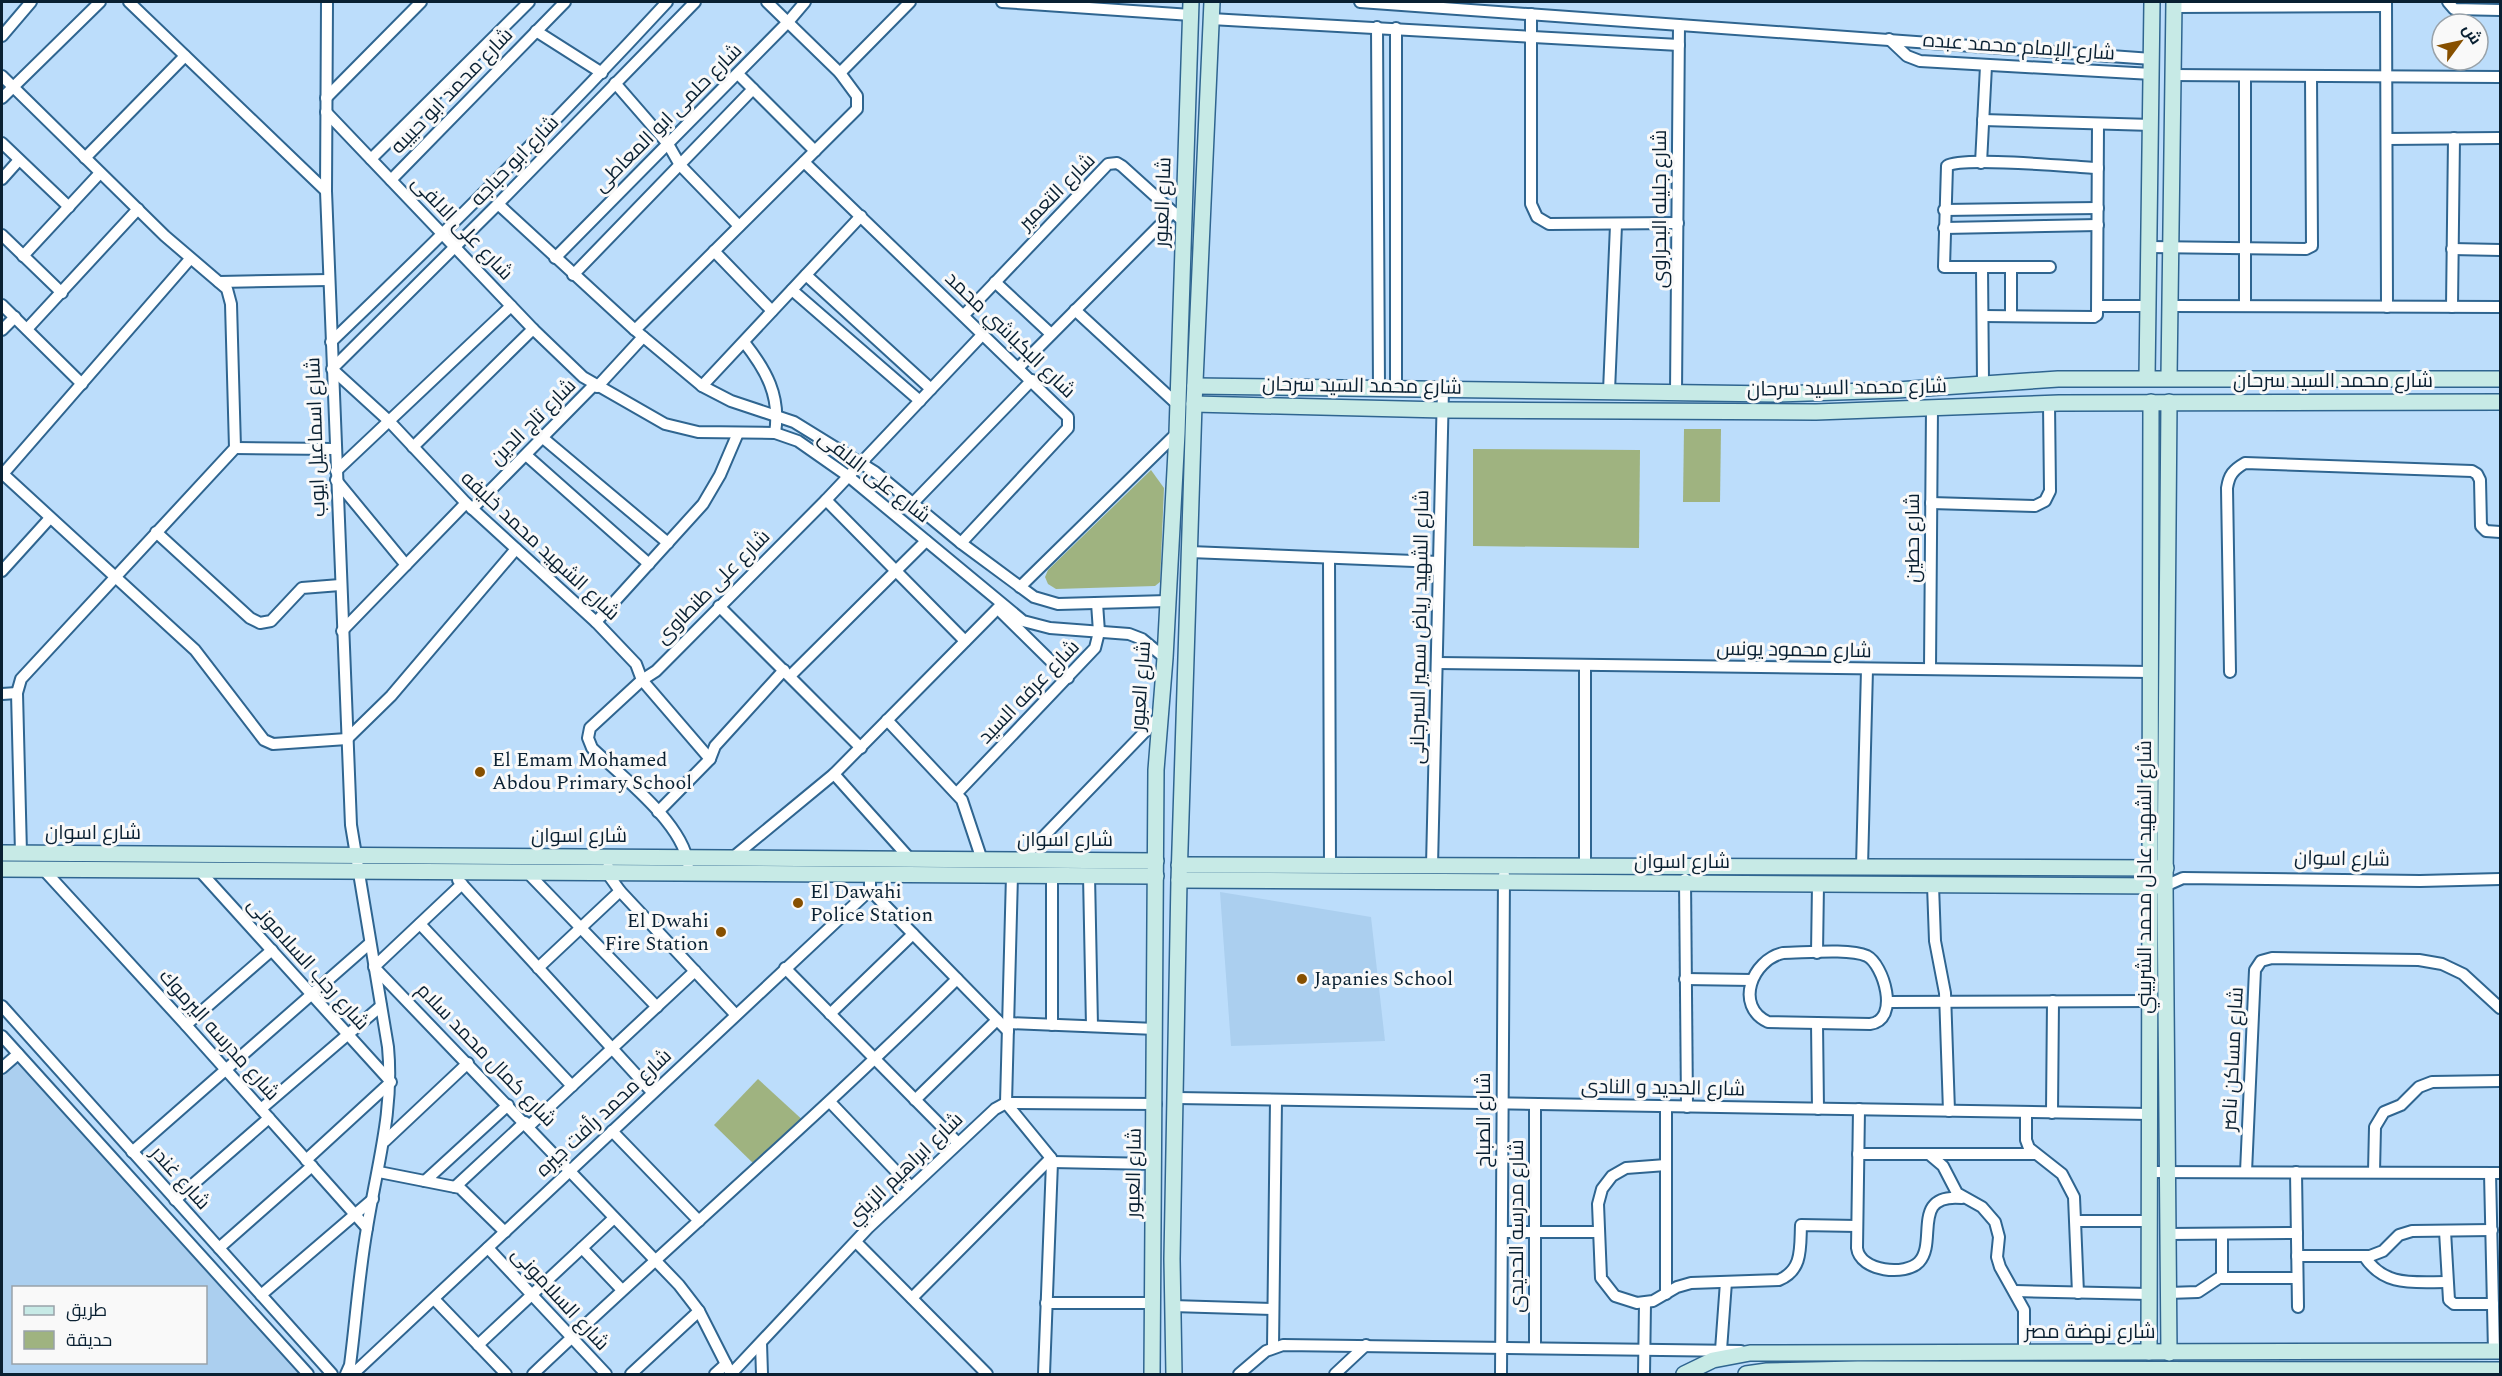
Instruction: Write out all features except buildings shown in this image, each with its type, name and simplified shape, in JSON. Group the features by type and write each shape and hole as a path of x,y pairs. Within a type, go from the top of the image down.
{"street":[{"path":"2,36 31,2"},
{"path":"2,98 100,2"},
{"path":"129,2 326,191"},
{"name":"شارع اسماعيل ايوب","path":"327,2 326,191 347,739 357,864 381,1006 391,1082 385,1141 367,1228 351,1365 346,1374"},
{"path":"326,98 421,2"},
{"name":"شارع محمد ابو حبيبه","path":"371,159 529,2"},
{"name":"شارع محمد ابو حبيبه","path":"391,180 565,2"},
{"name":"شارع ابو حباجه","path":"331,342 443,235 602,73 667,2"},
{"name":"شارع ابو حباجه","path":"332,369 455,248 695,2"},
{"name":"شارع تاج الدين","path":"342,631 406,565 526,455 596,386 639,333 714,251 857,109 857,96 840,73 767,2"},
{"name":"شارع حلمى ابو المعاطى","path":"555,258 738,74 805,2"},
{"path":"840,73 910,2"},
{"path":"1002,2 1191,8"},
{"name":"شارع العبور","path":"1174,1374 1179,872 1194,404 1212,2"},
{"name":"شارع الإمام محمد عبده","path":"1360,2 1481,6 1531,14 1889,39 2152,67"},
{"path":"2147,378 2152,2"},
{"path":"2448,2 2454,9 2500,10"},
{"path":"2169,377 2174,4 2386,4 2387,307"},
{"name":"شارع العبور","path":"1152,1374 1156,1104 1156,771 1165,658 1177,433 1178,217 1184,192 1191,8"},
{"path":"1531,14 1533,211 1542,221 1549,224 1677,223"},
{"path":"1211,19 1679,45"},
{"name":"شارع جليله البحراوى","path":"1676,393 1679,25"},
{"path":"1377,27 1379,388"},
{"path":"1396,28 1396,388"},
{"path":"536,31 602,73"},
{"name":"شارع الإمام محمد عبده","path":"1889,39 1907,56 1920,62 1986,66 2152,67"},
{"path":"85,158 185,56"},
{"path":"1981,163 1986,66"},
{"path":"738,74 815,151"},
{"path":"2172,75 2500,77"},
{"path":"2,76 190,260 226,289 231,304 235,448 24,673 17,693 21,853"},
{"path":"2245,76 2245,306"},
{"path":"2150,247 2306,249 2314,243 2311,76"},
{"path":"615,83 668,144 680,165 739,226"},
{"name":"شارع حلمى ابو المعاطى","path":"573,275 753,89"},
{"name":"شارع على الالفى","path":"326,112 533,329 596,386 665,424 698,432 775,432 798,441 848,477 926,541 999,607 1036,626 1129,634 1142,639 1165,658"},
{"path":"1983,120 2152,125"},
{"path":"1983,316 2094,317 2098,312 2097,124"},
{"path":"2452,307 2454,138"},
{"path":"2387,139 2500,138"},
{"path":"2,143 69,207"},
{"path":"1186,156 1194,159 1206,153"},
{"path":"2,178 19,160"},
{"name":"شارع البكباشي محمد","path":"804,162 1068,417 1068,428 961,543"},
{"name":"شارع التعمير","path":"964,315 1104,167 1112,162 1122,166 1178,217"},
{"path":"2050,267 1944,267 1945,171 1951,163 2098,168"},
{"path":"23,255 100,173"},
{"path":"1184,192 1194,190 1204,195"},
{"name":"شارع على الالفى","path":"498,204 573,275 702,386 731,401 778,415 875,472 961,543 1034,597 1058,604 1168,601"},
{"path":"1944,210 2098,208"},
{"path":"27,329 138,209"},
{"path":"702,386 861,216"},
{"path":"1018,368 1075,310 1178,217"},
{"path":"1609,391 1616,225"},
{"path":"1944,228 2098,225"},
{"path":"2,235 62,292"},
{"path":"2452,249 2500,250"},
{"path":"714,251 772,311"},
{"path":"190,260 2,474 195,650 264,740 273,744 347,739 391,696 516,549"},
{"path":"1982,267 1983,382"},
{"path":"2011,267 2011,316"},
{"path":"806,275 931,389"},
{"path":"219,282 329,280"},
{"path":"995,282 1051,334"},
{"path":"792,290 920,401"},
{"path":"2,305 81,384"},
{"path":"406,565 336,476 389,421 511,306"},
{"path":"2098,306 2149,306"},
{"path":"2169,306 2500,307"},
{"path":"1075,310 1177,404"},
{"path":"2,330 15,317"},
{"path":"413,447 533,329"},
{"name":"شارع على طنطاوى","path":"688,865 681,842 658,812 592,748 588,738 594,724 642,680 656,671 718,606 826,500 983,333"},
{"path":"744,342 768,375 778,415 775,432"},
{"name":"شارع الشهيد محمد خليفه","path":"332,369 389,421 469,506 596,622 636,664 642,680 710,759"},
{"name":"شارع محمد السيد سرحان","path":"1195,386 1826,393 2058,379 2169,377 2500,379"},
{"path":"2366,402 2367,377"},
{"path":"1932,503 2030,506 2045,501 2050,491 2053,391 2058,379"},
{"path":"913,503 1032,380"},
{"path":"2016,404 2022,399 2024,391 2017,381"},
{"name":"شارع الشهيد رياض سمير السرجانى","path":"1432,866 1443,389"},
{"name":"شارع الشهيد عادل محمد الشربيني","path":"2149,1352 2151,402"},
{"name":"شارع الشهيد عادل محمد الشربيني","path":"2169,402 2165,886 2169,1353"},
{"name":"شارع محمد السيد سرحان","path":"1194,404 1443,410 1816,412 2054,403 2500,402"},
{"name":"شارع حطين","path":"1930,669 1932,407"},
{"path":"596,622 692,517 712,490 738,433"},
{"path":"1020,587 1177,433"},
{"path":"543,438 668,543"},
{"path":"235,448 335,449"},
{"path":"526,455 649,564"},
{"path":"2230,672 2227,488 2229,477 2235,469 2245,463 2472,471 2480,480 2481,526 2486,531 2500,532"},
{"path":"826,500 965,641"},
{"path":"2,571 50,518"},
{"path":"156,532 250,618 260,623 271,621 302,588 340,585"},
{"path":"658,812 710,759 715,746 787,673 926,541"},
{"path":"1190,552 1439,562"},
{"path":"1329,558 1330,865"},
{"name":"شارع عرفه السيد","path":"957,793 1095,648 1099,632 1097,603"},
{"path":"718,606 861,748"},
{"path":"730,860 834,774 999,607 1068,678"},
{"name":"شارع محمود يونس","path":"1437,663 2151,672"},
{"path":"1585,665 1585,866"},
{"path":"1862,867 1867,669"},
{"path":"2,693 17,693"},
{"path":"1044,1374 1051,1160 1006,1103 1004,1025 1016,868 1161,713 1170,722 1185,715"},
{"path":"887,720 957,793 967,812 982,860"},
{"path":"1156,771 1165,764 1183,772"},
{"path":"834,774 911,860"},
{"name":"شارع اسوان","path":"2,853 357,864 688,865 870,874 1016,868 1156,869"},
{"name":"شارع اسوان","path":"688,865 730,860 982,860 1052,875 1089,875 1156,869"},
{"name":"شارع اسوان","path":"2,869 198,869 357,864 450,871 526,871 608,865"},
{"path":"608,865 620,891 735,1014"},
{"name":"شارع اسوان","path":"1179,872 1330,865 2166,868"},
{"name":"شارع الصباح","path":"1501,1374 1504,866"},
{"path":"1684,867 1687,1107"},
{"path":"2166,868 2182,878"},
{"name":"شارع مدرسه اليرموك","path":"43,869 367,1228"},
{"name":"شارع رجب السلامونى","path":"198,869 391,1082"},
{"path":"450,871 652,1092"},
{"path":"526,871 657,1007"},
{"name":"شارع اسوان","path":"1179,872 1504,882 1933,885 2165,886 2182,878 2420,881 2500,879"},
{"path":"870,874 870,890 1004,1025"},
{"path":"1052,875 1052,1025"},
{"path":"1089,875 1092,1026"},
{"path":"374,967 462,884"},
{"path":"1817,953 1818,884"},
{"path":"1933,885 1935,941 1946,1002 1948,1111"},
{"name":"شارع محمد رأفت جيره","path":"353,1374 784,968 870,890"},
{"path":"538,968 620,891"},
{"path":"420,924 572,1086"},
{"path":"830,1014 913,934"},
{"path":"132,1152 310,993 369,944"},
{"path":"186,1025 272,950"},
{"path":"1817,953 1854,953 1871,958 1878,967 1888,1002 1885,1015 1874,1024 1768,1022 1762,1019 1750,1001 1752,980 1758,967 1776,955 1817,953"},
{"name":"شارع مساكن ناصر","path":"2246,1172 2255,970 2261,961 2272,958 2419,960 2442,964 2463,974 2500,1008"},
{"name":"شارع كمال محمد سلام","path":"374,967 656,1260 699,1311 730,1371"},
{"path":"784,968 957,1142"},
{"path":"455,1187 572,1086 695,971"},
{"path":"533,1374 622,1290 831,1103 957,979"},
{"path":"1685,979 1752,980"},
{"path":"2052,1113 2053,1001"},
{"path":"1888,1002 2149,1001"},
{"name":"شارع غندر","path":"2,1006 332,1374"},
{"path":"175,1200 347,1034 381,1006"},
{"path":"1817,1023 1818,1109"},
{"path":"915,1100 1004,1025 1156,1029"},
{"name":"شارع غندر","path":"2,1036 308,1374"},
{"path":"2,1068 18,1053"},
{"path":"385,1141 468,1063"},
{"path":"2374,1172 2375,1127 2384,1112 2401,1105 2419,1087 2432,1082 2500,1081"},
{"path":"219,1248 391,1082"},
{"name":"شارع الحديد و النادى","path":"1177,1098 2149,1114"},
{"path":"1273,1347 1276,1100"},
{"path":"831,1103 910,1187"},
{"path":"1006,1103 1156,1104"},
{"name":"شارع ابراهيم الزيني","path":"715,1374 730,1371 761,1343 910,1187 957,1142 1006,1103"},
{"path":"425,1181 508,1104"},
{"name":"شارع مدرسه الحديدى","path":"1535,1104 1535,1347"},
{"path":"1665,1294 1666,1106"},
{"path":"1859,1109 1858,1253 1865,1264 1877,1268 1912,1267 1924,1254 1926,1225 1931,1212 1948,1198 1962,1198"},
{"path":"2026,1112 2026,1140 2035,1154"},
{"path":"612,1131 699,1221"},
{"path":"1155,1142 1175,1143"},
{"path":"1858,1154 2035,1154 2050,1162 2067,1181 2074,1197 2077,1221 2078,1293"},
{"path":"1930,1155 1943,1166 1953,1188 1962,1198 1982,1207 1995,1222 1999,1237 1997,1257 2000,1267 2015,1291 2025,1317 2024,1353"},
{"path":"912,1298 1051,1160 1155,1164"},
{"path":"1666,1165 1634,1166 1612,1176 1599,1196 1601,1278 1604,1285 1622,1300 1645,1303 1691,1283 1773,1281 1789,1275 1796,1266 1800,1255 1801,1225 1857,1226"},
{"path":"379,1172 455,1187 467,1193 505,1232"},
{"path":"2149,1172 2495,1173 2492,1230 2493,1304 2497,1351"},
{"path":"2296,1172 2298,1307"},
{"path":"261,1295 373,1199"},
{"path":"478,1345 614,1218"},
{"path":"2077,1221 2149,1221"},
{"path":"2297,1256 2364,1256 2383,1251 2403,1233 2492,1230"},
{"path":"2445,1231 2447,1296 2454,1304 2493,1304"},
{"path":"1502,1232 1599,1232"},
{"path":"2168,1234 2297,1233"},
{"path":"2222,1234 2222,1278"},
{"path":"855,1242 987,1374"},
{"name":"شارع السلامونى","path":"488,1248 606,1374"},
{"path":"582,1248 622,1290"},
{"path":"2364,1256 2374,1270 2396,1282 2446,1282"},
{"path":"2168,1293 2198,1292 2213,1281 2222,1278 2297,1278"},
{"path":"1721,1350 1726,1282"},
{"path":"2015,1291 2149,1294"},
{"path":"434,1299 506,1374"},
{"path":"1047,1303 1152,1303"},
{"path":"1644,1374 1645,1303"},
{"path":"1173,1306 1273,1309"},
{"path":"631,1374 699,1311"},
{"path":"761,1343 762,1374"},
{"path":"1239,1374 1273,1347 1283,1344 1721,1350 1750,1353"},
{"path":"1335,1374 1366,1346"},
{"name":"شارع نهضة مصر","path":"1684,1374 1713,1360 1750,1353 2497,1351"},
{"path":"1853,1352 1861,1361 1858,1369"},
{"path":"1887,1352 1885,1361 1890,1369"},
{"path":"2416,1352 2417,1370"},
{"name":"شارع نهضة مصر","path":"1746,1374 1767,1371 1858,1369 2148,1372 2500,1370"}],"shaded area":[{"name":"Japanies School","path":"1220,892 1371,917 1385,1041 1231,1046"},
{"path":"18,1062 300,1374 2,1374 2,1076"}],"green space":[{"path":"1684,429 1721,429 1720,502 1683,502"},
{"path":"1473,449 1640,450 1639,548 1473,546"},
{"path":"1151,470 1164,488 1160,582 1155,586 1056,589 1048,584 1045,577 1048,570"},
{"path":"758,1079 807,1124 758,1168 714,1125"}],"place":[{"name":"El Emam Mohamed Abdou Primary School","path":"480,772"},
{"name":"El Dawahi Police Station","path":"798,903"},
{"name":"El Dwahi Fire Station","path":"721,932"},
{"name":"Japanies School","path":"1302,979"}]}
